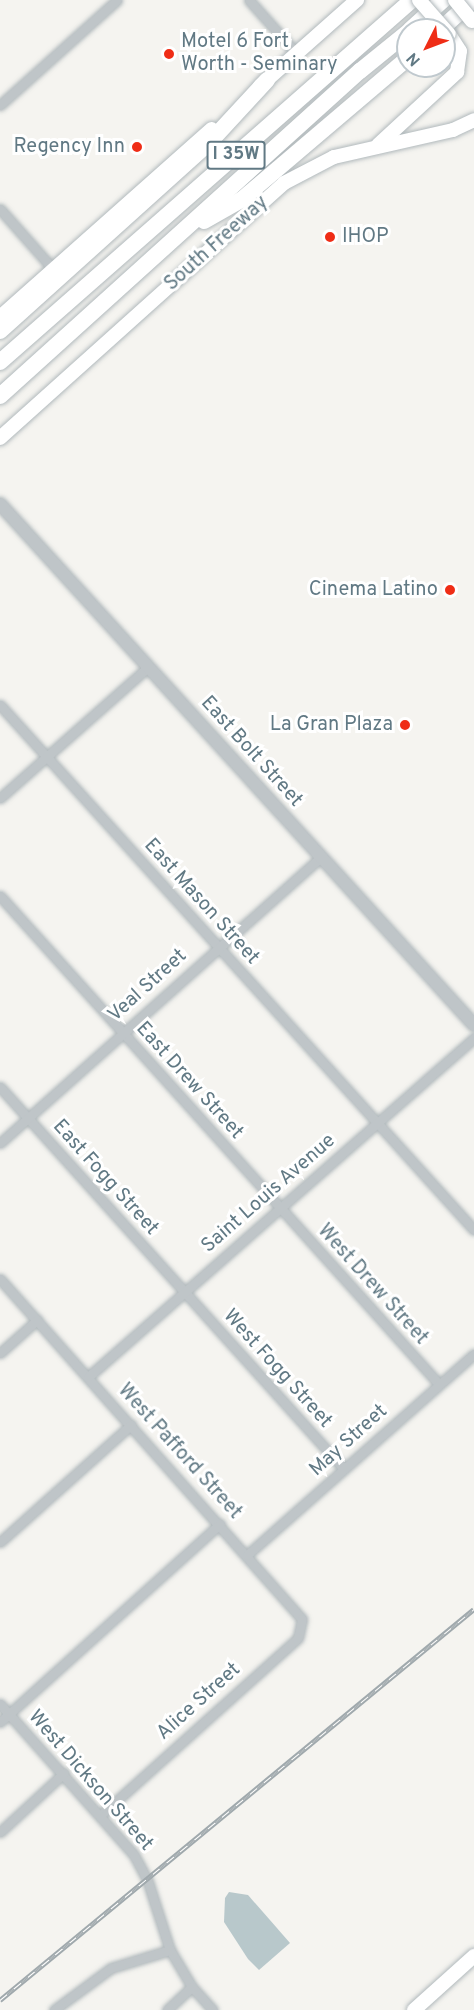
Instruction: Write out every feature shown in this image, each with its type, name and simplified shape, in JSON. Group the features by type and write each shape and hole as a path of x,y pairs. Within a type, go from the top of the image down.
{"highway":[{"name":"I 35W","path":"0,362 412,0"},
{"name":"South Freeway","path":"423,18 443,0"},
{"path":"456,19 473,0"},
{"name":"South Freeway","path":"0,396 360,70 396,41"},
{"path":"177,236 241,200 396,68"},
{"path":"0,331 208,144 267,80"}],"main road":[{"path":"0,317 357,0"},
{"path":"419,0 434,18"},
{"path":"454,0 473,22"},
{"path":"456,46 460,51 456,74"},
{"path":"376,146 451,78"},
{"name":"South Freeway","path":"0,438 284,183 334,157 453,130 474,120"},
{"path":"419,2008 474,1956"}],"street":[{"path":"0,105 117,0"},
{"path":"249,0 296,53"},
{"path":"0,208 54,270"},
{"name":"East Bolt Street","path":"0,504 474,1025"},
{"path":"0,798 148,668"},
{"name":"East Mason Street","path":"0,705 474,1230"},
{"name":"Veal Street","path":"0,1143 320,858"},
{"name":"East Drew Street","path":"0,896 279,1209"},
{"name":"Saint Louis Avenue","path":"88,1377 474,1038"},
{"name":"East Fogg Street","path":"0,1088 184,1293"},
{"name":"West Drew Street","path":"279,1209 439,1384"},
{"name":"West Pafford Street","path":"0,1279 295,1608"},
{"name":"West Fogg Street","path":"184,1293 344,1469"},
{"path":"0,1353 37,1320"},
{"name":"May Street","path":"247,1555 474,1354"},
{"path":"0,1542 131,1425"},
{"path":"0,1722 220,1524"},
{"name":"Alice Street","path":"101,1815 298,1638 302,1619 295,1608"},
{"name":"West Dickson Street","path":"0,1704 64,1773 134,1855 147,1879 170,1950 192,1987 213,2010"},
{"path":"0,1832 64,1773"},
{"path":"54,2010 111,1968 170,1950"},
{"path":"166,2010 192,1987"}],"shaded area":[{"path":"229,1892 248,1895 290,1943 259,1970 248,1959 224,1922 225,1898"}],"railway":[{"path":"0,2000 474,1609"}],"place":[{"name":"Motel 6 Fort Worth - Seminary","path":"169,54"},
{"name":"Regency Inn","path":"137,147"},
{"name":"IHOP","path":"330,237"},
{"name":"Cinema Latino","path":"450,590"},
{"name":"La Gran Plaza","path":"405,725"}]}
